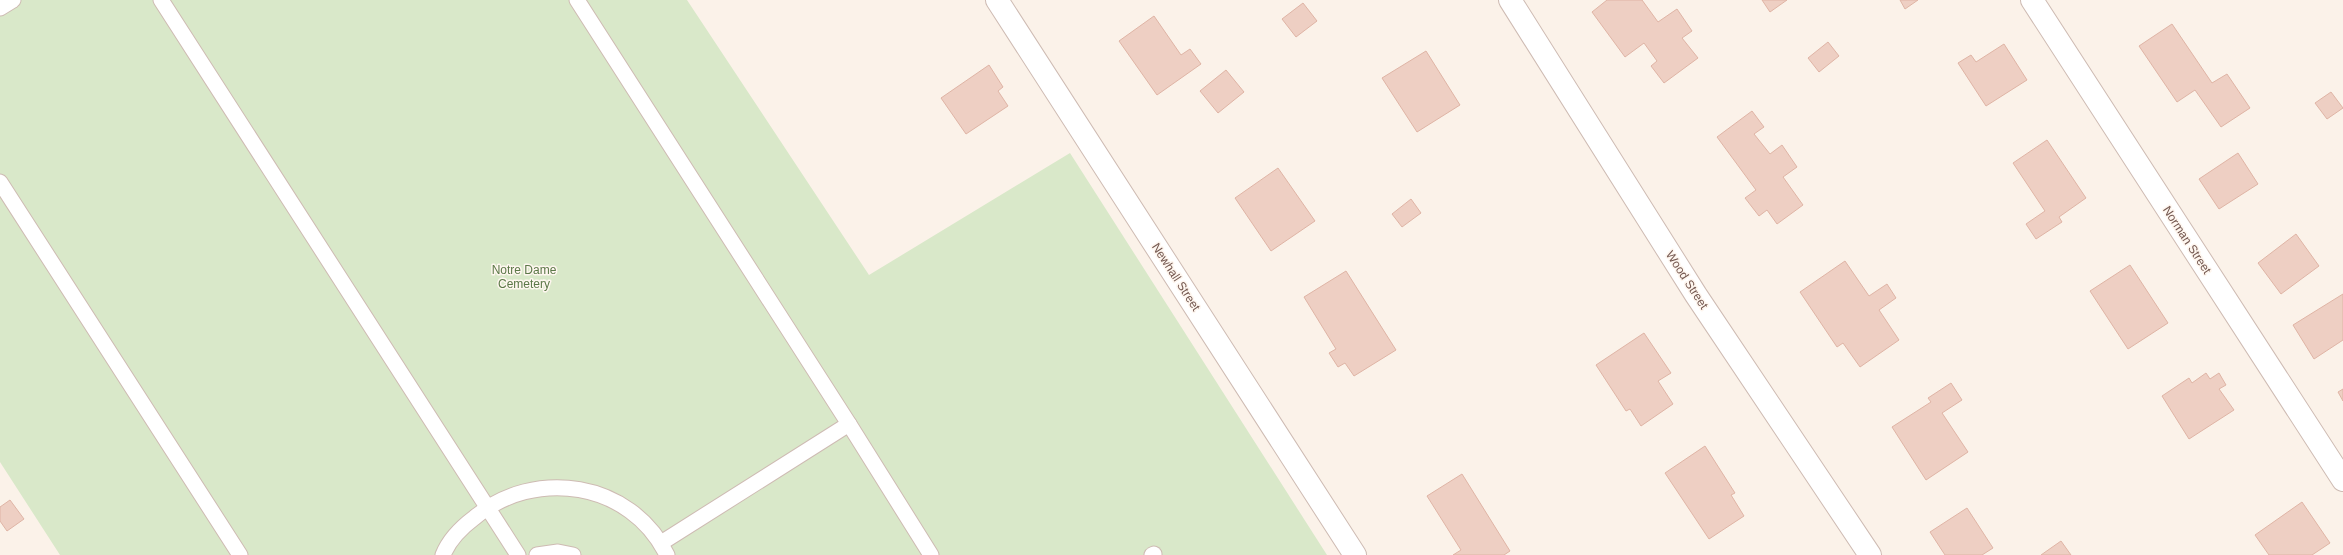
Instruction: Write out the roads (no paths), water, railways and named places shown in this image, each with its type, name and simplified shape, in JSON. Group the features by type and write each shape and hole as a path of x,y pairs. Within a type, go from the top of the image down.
{"street":[{"name":"Newhall Street","path":"997,0 1355,555"},
{"name":"Wood Street","path":"1510,0 1696,296 1870,555"},
{"name":"Norman Street","path":"2032,0 2343,480"}],"lane":[{"path":"0,8 13,0"},
{"path":"161,0 488,506 518,555"},
{"path":"577,0 850,424 931,555"},
{"path":"0,182 240,555"},
{"path":"443,555 462,528 488,506 514,493 547,487 580,489 617,503 639,518 664,549 850,424"},
{"path":"537,555 558,552 573,555"}],"park label":[{"name":"Notre Dame Cemetery","path":"524,277"}]}
